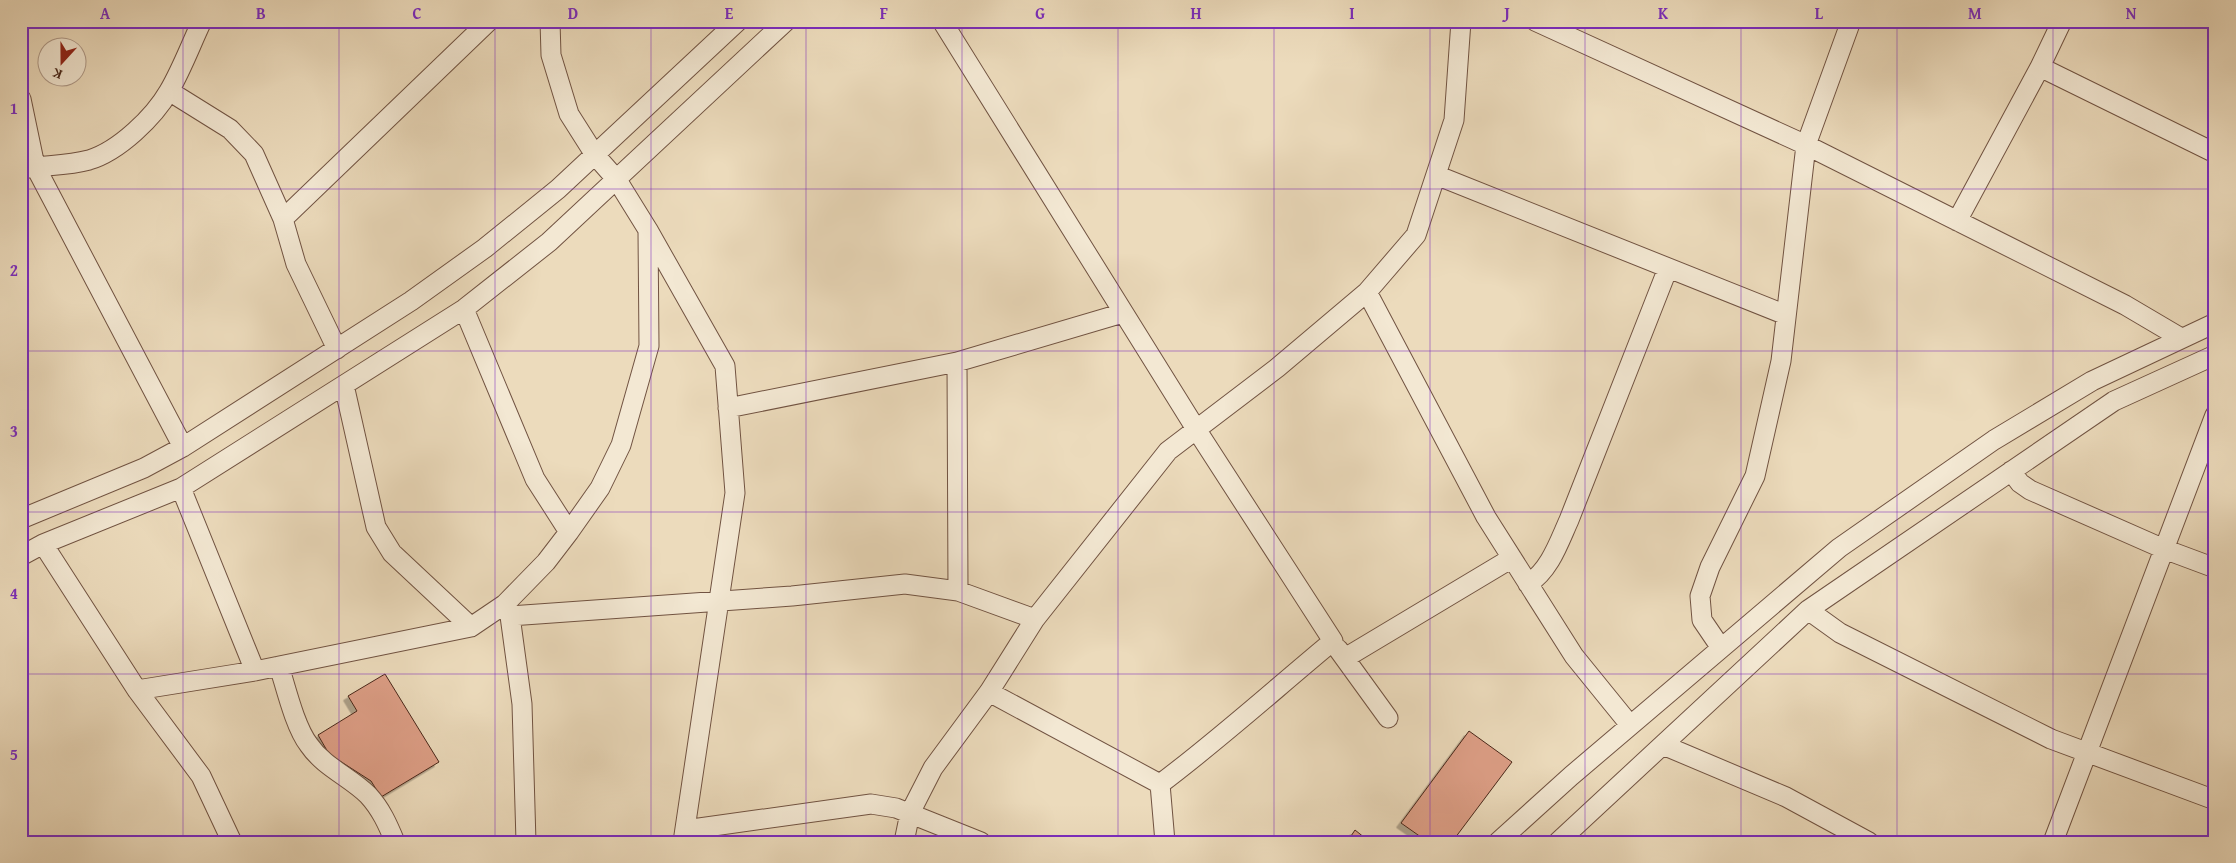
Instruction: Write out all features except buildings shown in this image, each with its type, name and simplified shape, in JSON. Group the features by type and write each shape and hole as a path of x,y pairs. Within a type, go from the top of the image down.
{"street":[{"path":"28,168 91,160 116,146 141,126 169,91 202,21"},
{"path":"283,219 489,21"},
{"path":"550,21 552,55 569,114 595,155 617,180 648,230 725,366 735,493 684,836 872,804 896,808 981,842"},
{"path":"22,517 144,468 183,447 411,301 485,248 558,189 738,21"},
{"path":"21,556 44,544 181,488 464,309 550,242 786,21"},
{"path":"942,21 1196,430 1333,642 1388,718"},
{"path":"904,842 910,813 933,768 989,692 1035,618 1168,451 1276,368 1367,292 1416,234 1454,120 1461,21"},
{"path":"1535,21 1806,145 2125,305 2181,338"},
{"path":"1721,648 1702,620 1700,596 1710,567 1755,476 1781,361 1806,145 1851,21"},
{"path":"1957,221 2040,67 2062,21"},
{"path":"2040,67 2215,153"},
{"path":"169,91 230,129 254,154 283,219 296,264 337,348"},
{"path":"21,99 28,168 183,447"},
{"path":"1436,175 1786,315"},
{"path":"526,842 522,704 507,610 569,532 600,488 620,445 649,346 648,230"},
{"path":"1528,584 1536,579 1552,558 1569,520 1668,268"},
{"path":"1367,292 1486,517 1574,656 1630,725"},
{"path":"464,309 535,479 569,532"},
{"path":"728,408 958,362 1124,313"},
{"path":"1498,842 1630,725 1839,548 1994,440 2092,381 2215,323"},
{"path":"1558,842 1808,610 2114,401 2215,355"},
{"path":"958,362 958,591"},
{"path":"344,385 376,527 392,553 471,626"},
{"path":"2053,842 2215,415"},
{"path":"2011,471 2020,483 2030,490 2164,549 2215,568"},
{"path":"181,488 255,671"},
{"path":"44,544 137,690 201,776 232,842"},
{"path":"1345,658 1512,558"},
{"path":"137,690 255,671 471,626 507,610 719,601 792,596 905,584 958,591 1035,618"},
{"path":"1808,610 1840,633 2051,739 2215,800"},
{"path":"1160,784 1211,746 1254,706 1333,642"},
{"path":"279,666 295,715 308,745 329,766 368,795 384,817 395,842"},
{"path":"989,692 1160,784"},
{"path":"1664,745 1786,797 1869,842"},
{"path":"1160,784 1165,842"}]}
